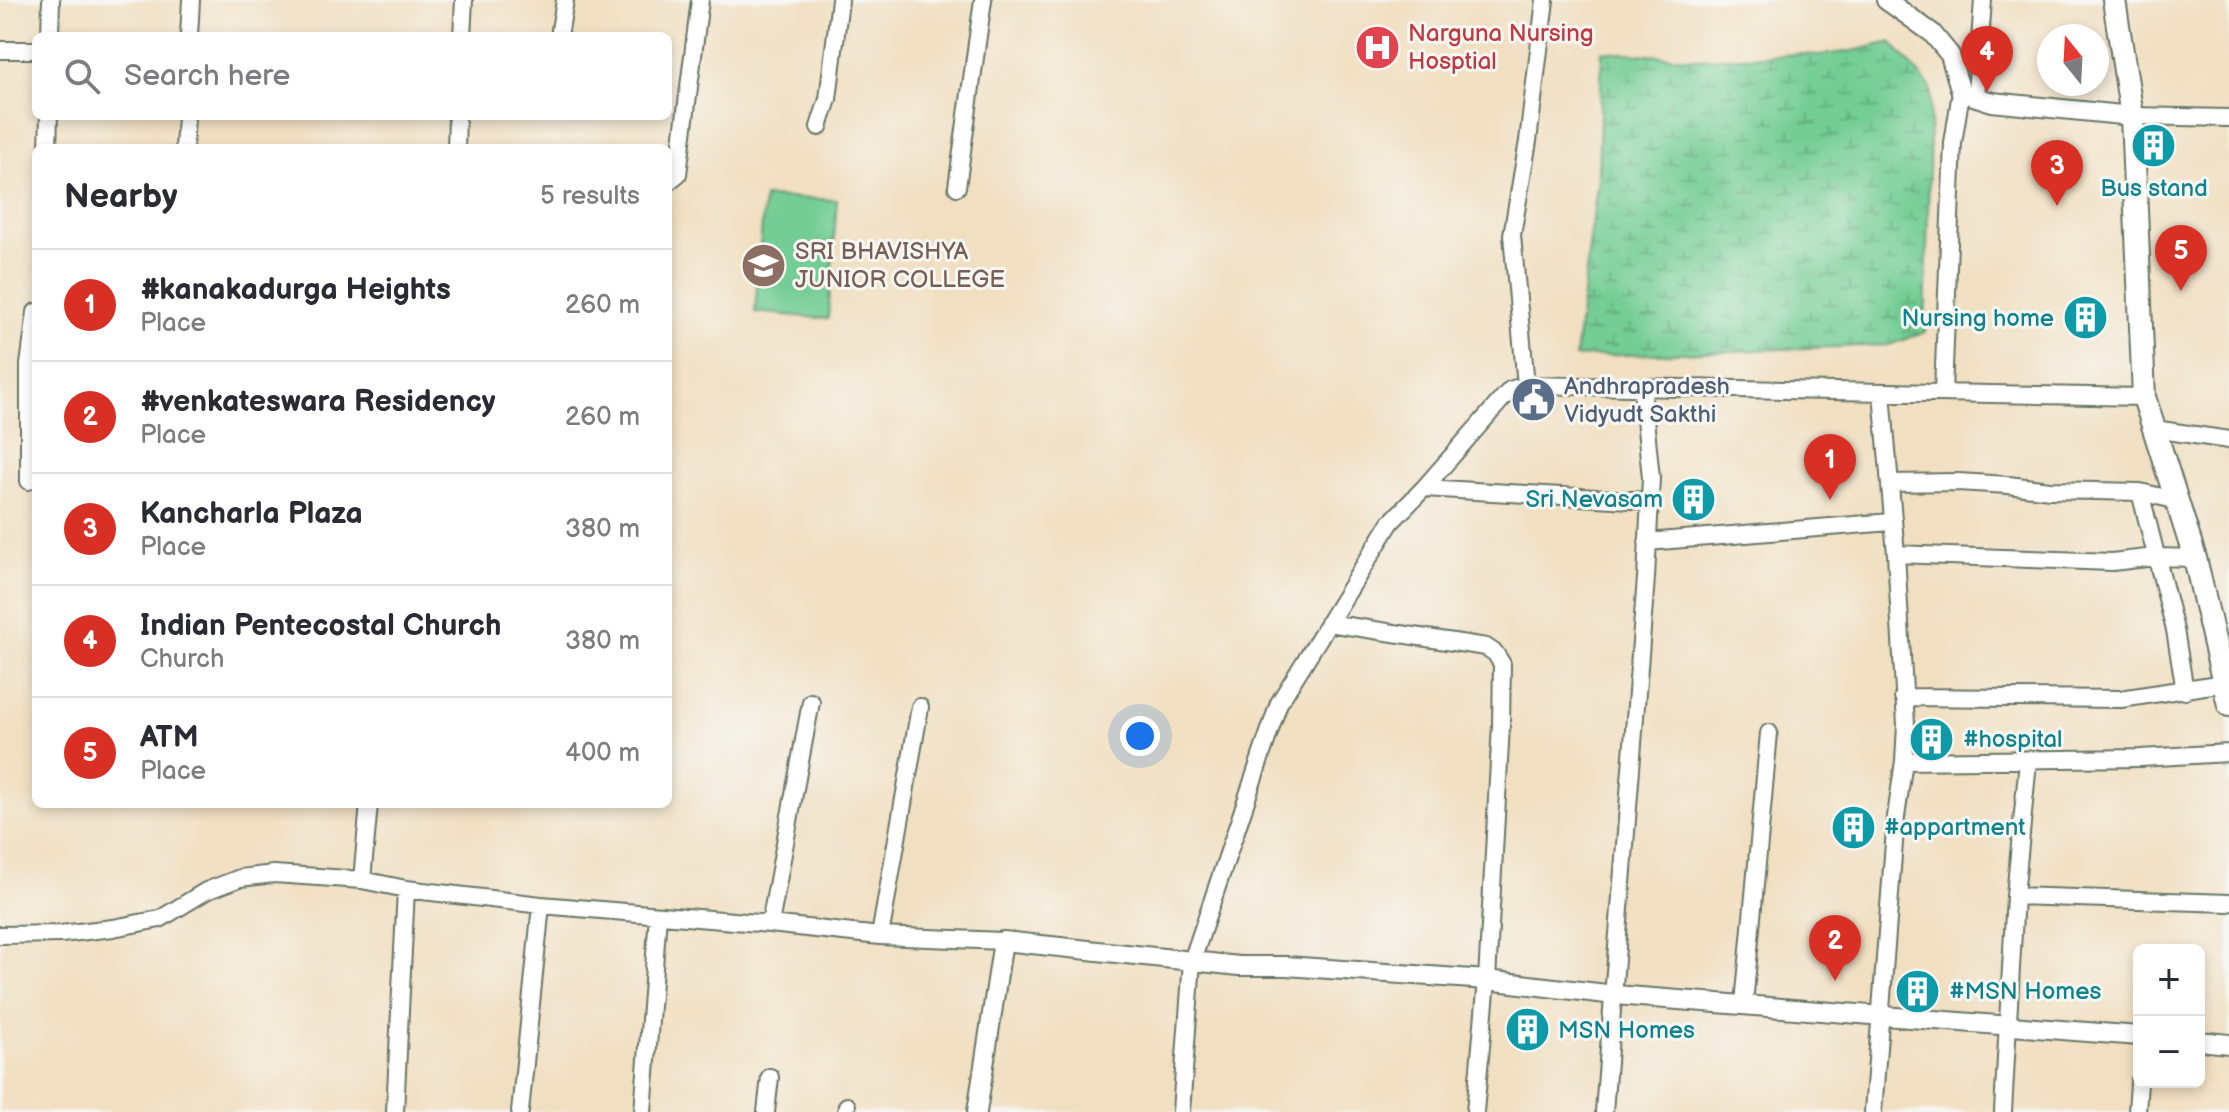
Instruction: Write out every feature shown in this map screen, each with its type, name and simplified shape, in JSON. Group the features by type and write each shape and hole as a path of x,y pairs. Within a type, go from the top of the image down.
{"main road":[{"path":"2114,0 2132,116 2144,397 2195,558 2215,693"}],"street":[{"path":"50,32 51,0"},
{"path":"189,32 191,0"},
{"path":"462,32 464,0"},
{"path":"560,30 565,0"},
{"path":"672,179 678,174 700,0"},
{"path":"819,127 828,99 840,0"},
{"path":"957,187 983,0"},
{"path":"1526,385 1512,235 1528,141 1545,0"},
{"path":"1886,0 1932,33 1950,55 1969,94 1992,102 2132,116 2229,118"},
{"path":"1943,392 1953,143 1969,94 1983,0"},
{"path":"0,50 32,50"},
{"path":"48,144 49,120"},
{"path":"184,144 186,120"},
{"path":"456,144 457,120"},
{"path":"29,481 29,365 32,342"},
{"path":"1181,1112 1192,961 1279,703 1391,522 1510,390 1526,385 2144,397"},
{"path":"1604,1112 1651,478 1642,389"},
{"path":"1873,1112 1906,725 1882,393"},
{"path":"2154,429 2229,440"},
{"path":"1890,483 1958,482 2050,490 2140,492 2179,501"},
{"path":"1424,488 1648,501"},
{"path":"1903,697 2121,699 2215,693 2175,630 2140,492"},
{"path":"1647,542 1891,522"},
{"path":"1896,554 2112,562 2155,557 2195,558"},
{"path":"1328,623 1486,647 1495,653 1502,664 1487,980 1475,1112"},
{"path":"770,924 811,702"},
{"path":"880,936 920,707"},
{"path":"1744,1004 1769,733"},
{"path":"1904,761 2028,761 2229,753"},
{"path":"2003,1112 2015,896 2028,761"},
{"path":"362,880 369,808"},
{"path":"0,935 61,934 160,919 206,891 240,878 274,874 362,880 406,889 541,905 880,936 1003,941 1192,961 1487,980 1615,995 2133,1036"},
{"path":"395,1112 406,889"},
{"path":"2015,896 2229,903"},
{"path":"520,1112 541,905"},
{"path":"643,1112 658,915"},
{"path":"977,1112 1003,941"},
{"path":"2205,1042 2229,1044"},
{"path":"766,1112 770,1077"},
{"path":"2137,1112 2139,1088"}],"green space":[{"path":"1891,42 1931,88 1925,332 1889,345 1575,357 1598,177 1602,51 1700,59 1820,55"},
{"path":"764,197 837,200 828,319 755,312"}],"place":[{"name":"Narguna Nursing Hosptial","path":"1377,47"},
{"name":"Indian Pentecostal Church","path":"1987,92"},
{"name":"Bus stand","path":"2154,146"},
{"name":"Kancharla Plaza","path":"2057,206"},
{"name":"SRI BHAVISHYA JUNIOR COLLEGE","path":"764,265"},
{"name":"ATM","path":"2181,291"},
{"name":"Nursing home","path":"2085,318"},
{"name":"Andhrapradesh Vidyudt Sakthi","path":"1533,400"},
{"name":"Sri Nevasam","path":"1694,499"},
{"name":"#kanakadurga Heights","path":"1830,500"},
{"name":"#hospital","path":"1932,739"},
{"name":"#appartment","path":"1853,827"},
{"name":"#venkateswara Residency","path":"1835,981"},
{"name":"#MSN Homes","path":"1918,991"},
{"name":"MSN Homes","path":"1527,1030"}]}
